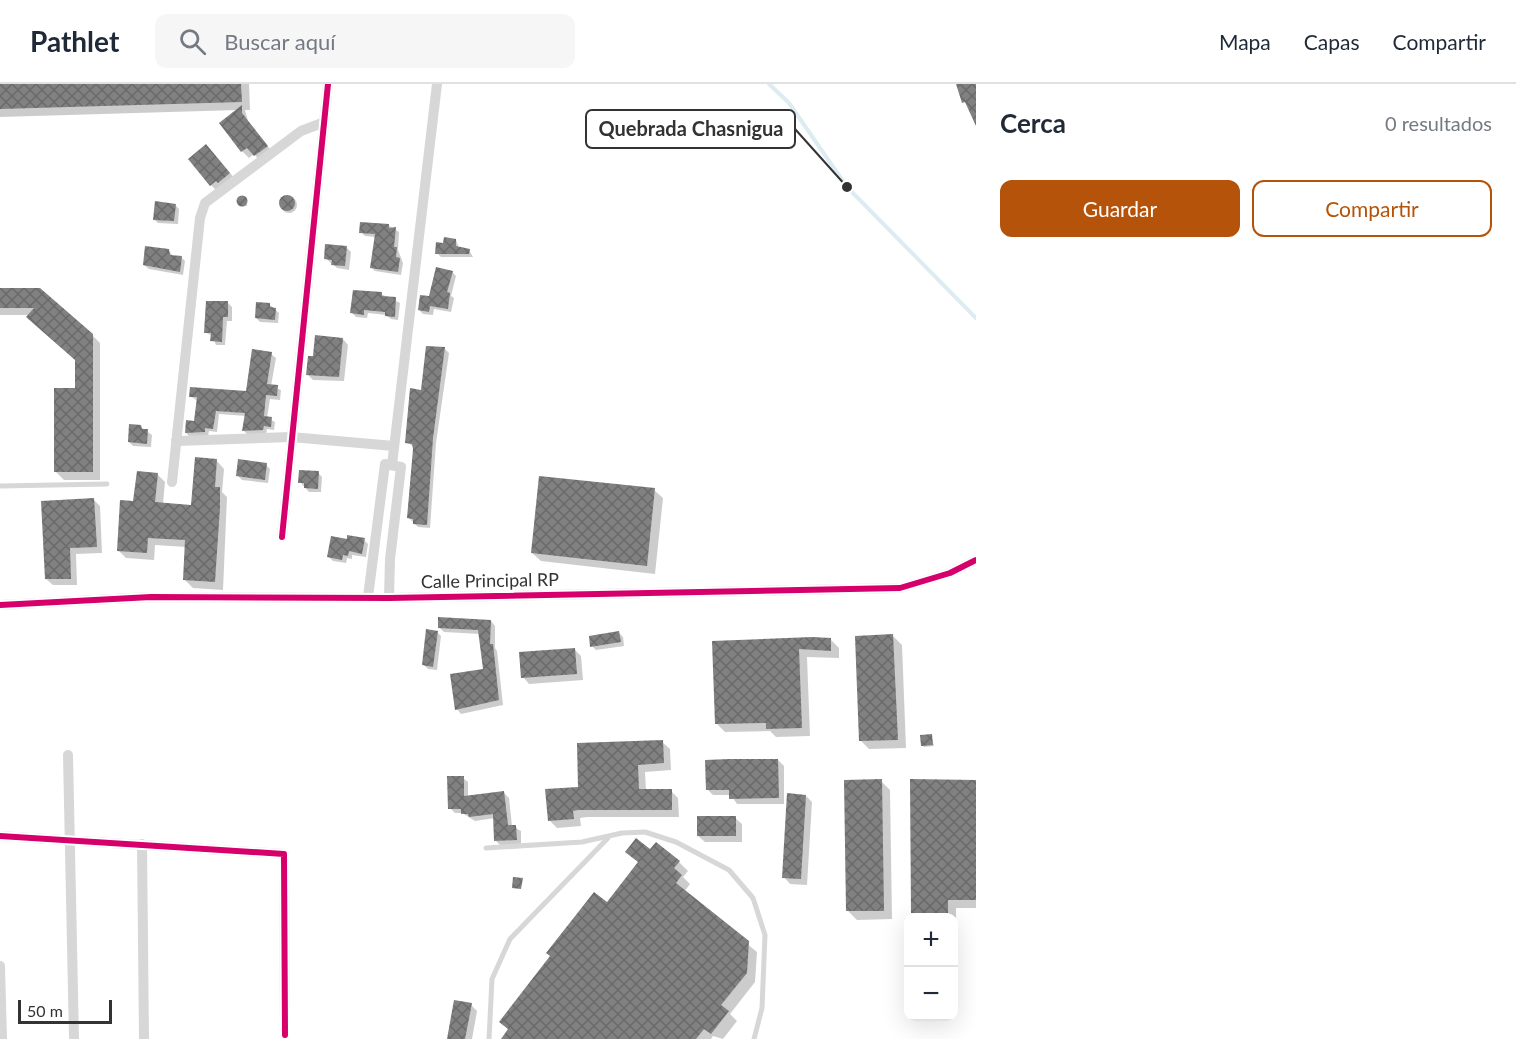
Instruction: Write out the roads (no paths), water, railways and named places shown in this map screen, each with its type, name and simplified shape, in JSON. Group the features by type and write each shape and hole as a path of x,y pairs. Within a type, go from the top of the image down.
{"street":[{"path":"282,537 322,123 328,84"},
{"path":"389,598 394,446 437,84"},
{"path":"172,482 200,218 205,203 301,131 322,123"},
{"path":"176,441 291,437 394,446"},
{"path":"368,597 393,466"},
{"name":"Calle Principal RP","path":"0,605 151,597 389,598 900,588 950,573 976,560"},
{"path":"68,755 74,1039"},
{"path":"0,836 284,854 285,1035"},
{"path":"142,844 144,1039"},
{"path":"0,966 2,1039"}],"lane":[{"path":"0,486 107,484"},
{"path":"486,848 582,842 622,833 645,832 676,842 729,870 753,898 765,935 762,1008 754,1039"},
{"path":"489,1039 492,979 510,939 609,837"}],"waterway":[{"path":"769,84 789,103 847,187 976,318"}],"place":[{"name":"Quebrada Chasnigua","path":"847,187"}]}
